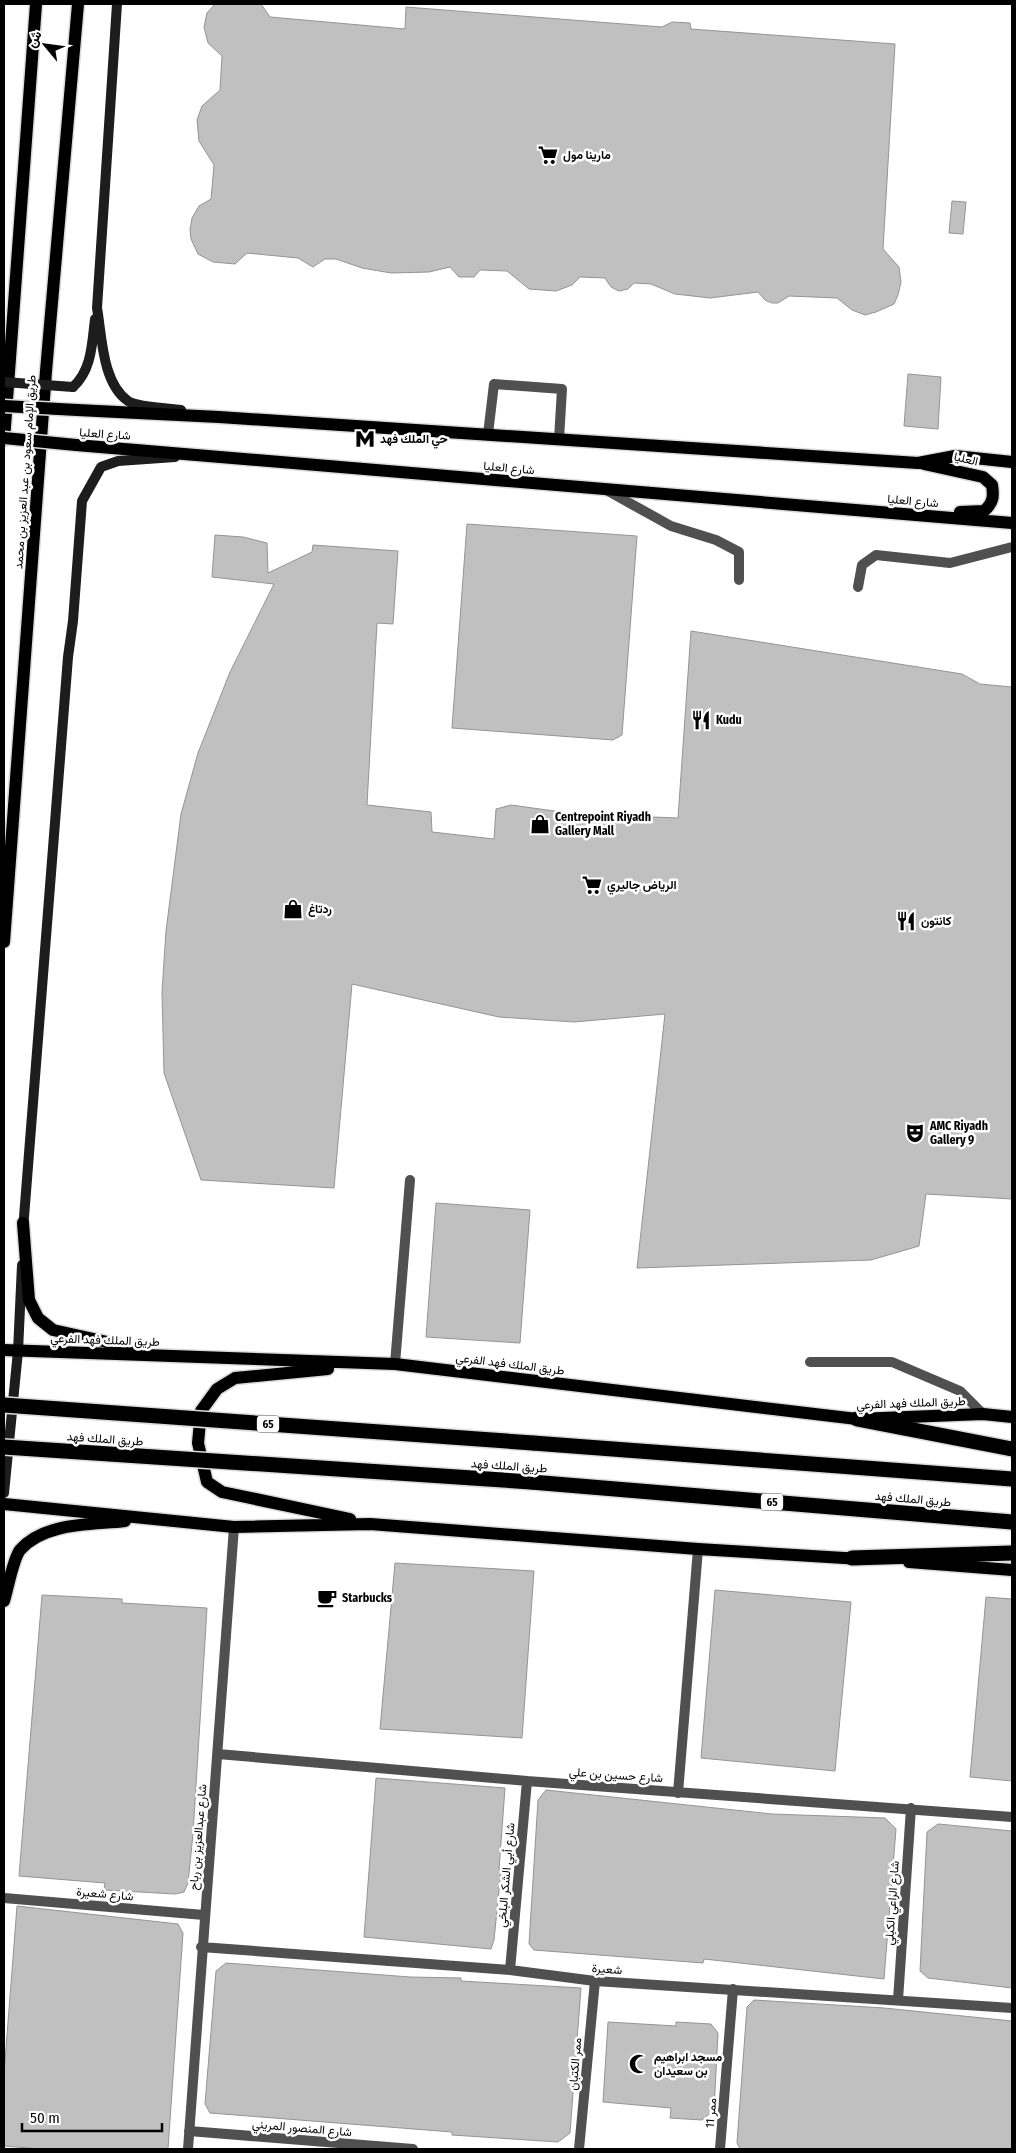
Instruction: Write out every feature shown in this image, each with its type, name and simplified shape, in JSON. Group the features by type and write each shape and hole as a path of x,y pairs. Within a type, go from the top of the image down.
{"highway":[{"name":"طريق الملك فهد","path":"4,1405 533,1442 1012,1479"},
{"path":"857,1419 1012,1449"},
{"name":"طريق الملك فهد","path":"4,1447 531,1482 1012,1522"},
{"path":"852,1558 1012,1553"}],"main road":[{"name":"طريق الإمام سعود بن عبد العزيز بن محمد","path":"4,439 36,4"},
{"name":"طريق الإمام سعود بن عبد العزيز بن محمد","path":"4,942 45,380 78,4"},
{"name":"شارع العليا","path":"4,406 219,416 918,462 955,456 1012,462"},
{"name":"شارع العليا","path":"4,439 208,455 608,491 1012,523"},
{"name":"العليا","path":"910,514 984,511 991,504 994,496 992,485 983,477 918,462"},
{"path":"24,1223 29,1300 38,1318 53,1330 170,1356"},
{"name":"طريق الملك فهد الفرعي","path":"4,1350 395,1364 857,1419 983,1414 1012,1417"},
{"path":"370,1524 222,1492 207,1482 198,1443 201,1411 217,1389 235,1378 377,1364"},
{"path":"4,1504 234,1527 370,1524 1012,1570"},
{"path":"4,1601 19,1551 34,1538 52,1530 148,1518"}],"street":[{"path":"4,382 74,387 84,378 90,360 97,308 118,4"},
{"path":"97,308 111,377 118,391 130,402 219,416"},
{"path":"488,434 494,384 562,389 559,439"},
{"path":"4,1493 18,1351 24,1223 82,501 101,467 118,462 208,455"},
{"path":"608,491 671,526 716,540 739,552 739,580"},
{"path":"858,587 862,565 876,555 950,563 1012,547"},
{"path":"395,1364 410,1180"},
{"path":"810,1362 892,1362 960,1391 983,1414"},
{"name":"شارع عبدالعزيز بن رباح","path":"188,2149 201,1947 218,1754 234,1527"},
{"path":"678,1793 698,1549"},
{"name":"شارع حسين بن علي","path":"218,1754 678,1793 911,1808 1012,1817"},
{"name":"شارع أبي الشكر البلخي","path":"510,1970 527,1781"},
{"name":"شارع الراعي الكبلي","path":"898,2000 911,1808"},
{"name":"شارع شعيرة","path":"4,1898 204,1915"},
{"name":"شعيرة","path":"201,1947 510,1970 595,1981 1012,2008"},
{"name":"ممر الكتبان","path":"580,2149 595,1981"},
{"name":"ممر 11","path":"720,2149 733,1989"},
{"name":"شارع المنصور المريني","path":"189,2131 413,2149"}],"building":[{"name":"مارينا مول","path":"215,4 261,4 270,17 405,29 406,7 662,27 672,22 690,23 691,29 895,44 883,249 899,267 901,282 898,295 894,304 865,315 852,310 837,298 789,296 778,303 772,303 765,300 758,292 710,298 675,294 651,284 634,283 628,289 619,291 611,287 605,278 580,277 572,285 556,291 529,289 507,271 480,270 474,277 459,277 450,267 429,272 391,273 362,268 336,259 325,259 313,267 298,258 247,253 235,264 213,262 198,254 191,239 190,230 192,218 199,206 211,199 214,165 199,141 197,120 202,106 220,90 222,56 208,43 204,27 207,13"},
{"path":"952,201 966,202 963,234 949,233"},
{"path":"908,374 941,377 938,429 904,426"},
{"path":"467,524 637,536 622,735 613,740 452,728"},
{"name":"الرياض جاليري","path":"215,535 243,537 267,543 268,573 312,552 313,545 398,551 393,624 377,623 367,805 431,812 432,832 494,839 496,809 511,805 576,814 678,818 691,631 962,674 980,684 1012,687 1012,1199 926,1194 919,1246 871,1260 637,1268 665,1014 574,1022 499,1017 352,984 334,1188 201,1180 164,1073 162,992 166,931 181,814 198,753 230,672 274,584 212,577"},
{"path":"436,1203 530,1210 520,1343 426,1337"},
{"path":"395,1563 534,1571 522,1738 380,1729"},
{"path":"715,1590 851,1602 835,1771 701,1758"},
{"path":"42,1595 122,1599 122,1603 207,1608 193,1834 188,1883 184,1892 175,1894 104,1890 105,1883 19,1876"},
{"path":"986,1597 1012,1599 1012,1781 970,1777"},
{"path":"376,1778 505,1788 499,1870 501,1871 494,1940 491,1949 364,1937"},
{"path":"546,1790 772,1814 885,1818 896,1829 884,1979 704,1959 703,1963 534,1950 529,1944 538,1800"},
{"path":"938,1824 1012,1831 1012,1988 928,1978 920,1971 927,1832"},
{"path":"17,1906 178,1924 183,1933 168,2149 42,2149 4,2146 4,2074"},
{"path":"226,1963 410,1977 461,1978 461,1981 581,1988 570,2133 558,2142 452,2135 452,2132 210,2113 205,2104 216,1971"},
{"path":"754,2000 884,2008 1012,2021 1012,2149 740,2149 737,2143 747,2007"},
{"path":"608,2022 676,2026 676,2022 711,2024 718,2033 714,2110 702,2120 670,2118 671,2108 603,2102"}],"place":[{"name":"مارينا مول","path":"548,155"},
{"name":"حي الملك فهد","path":"365,439"},
{"name":"Kudu","path":"701,720"},
{"name":"Centrepoint Riyadh Gallery Mall","path":"540,824"},
{"name":"الرياض جاليري","path":"592,885"},
{"name":"ردتاغ","path":"293,909"},
{"name":"كانتون","path":"906,921"},
{"name":"AMC Riyadh Gallery 9","path":"915,1133"},
{"name":"Starbucks","path":"327,1598"},
{"name":"مسجد ابراهيم بن سعيدان","path":"639,2064"}]}
